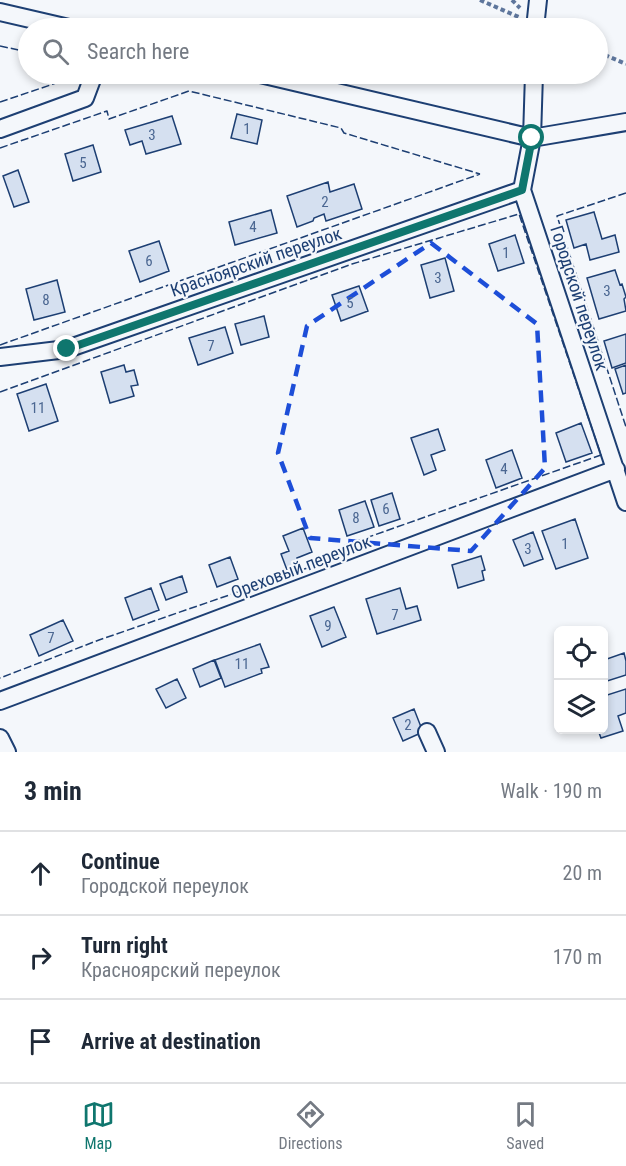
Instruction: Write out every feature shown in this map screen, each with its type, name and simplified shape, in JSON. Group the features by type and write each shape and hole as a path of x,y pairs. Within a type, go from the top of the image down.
{"street":[{"path":"536,18 538,0"},
{"path":"0,12 26,18"},
{"path":"0,129 85,98 90,84"},
{"path":"302,84 532,138 626,122"},
{"name":"Городской переулок","path":"534,84 532,138 522,190 626,502"},
{"name":"Красноярский переулок","path":"0,357 67,349 522,190"},
{"name":"Ореховый переулок","path":"0,701 616,469"},
{"path":"427,732 436,752"},
{"path":"0,738 7,752"}],"path":[{"path":"480,0 518,18"},
{"path":"608,57 626,64"}],"highlighted area":[{"path":"431,243 537,324 545,468 471,551 310,538 278,453 307,326"}],"building":[{"path":"237,114 262,120 257,144 231,138"},
{"path":"172,116 181,144 146,154 142,141 130,145 125,130"},
{"path":"93,145 101,172 73,181 65,154"},
{"path":"18,170 29,202 14,207 3,176"},
{"path":"328,182 330,192 354,184 362,209 326,221 324,214 297,227 287,196"},
{"path":"271,210 277,233 235,245 229,222"},
{"path":"594,212 602,239 615,235 619,252 590,260 586,244 574,248 566,220"},
{"path":"515,235 524,263 498,271 489,244"},
{"path":"159,241 169,271 140,282 129,251"},
{"path":"445,258 454,291 430,298 421,265"},
{"path":"615,270 626,297 624,299 626,311 599,319 587,278"},
{"path":"57,280 65,312 34,320 26,289"},
{"path":"359,286 368,311 341,321 332,295"},
{"path":"264,316 269,337 241,345 235,324"},
{"path":"225,327 233,353 198,365 189,338"},
{"path":"626,334 626,363 612,368 604,341"},
{"path":"124,365 126,372 134,370 138,385 131,386 134,396 110,403 101,372"},
{"path":"626,365 626,393 623,394 615,369"},
{"path":"46,384 58,421 29,431 17,394"},
{"path":"581,423 592,453 566,462 556,433"},
{"path":"438,429 445,450 431,455 436,470 424,475 411,438"},
{"path":"512,450 522,478 496,488 486,460"},
{"path":"392,493 400,519 379,526 371,500"},
{"path":"365,501 374,527 347,536 339,510"},
{"path":"575,519 588,558 556,569 542,531"},
{"path":"303,528 312,552 297,558 300,565 287,570 281,554 289,551 283,536"},
{"path":"533,532 543,559 524,566 513,540"},
{"path":"481,556 485,570 482,571 484,580 458,588 452,565"},
{"path":"230,557 238,579 217,587 209,565"},
{"path":"182,576 187,592 166,600 160,584"},
{"path":"151,588 159,610 133,620 125,598"},
{"path":"400,588 406,609 417,606 421,620 377,634 366,599"},
{"path":"334,607 346,637 322,647 310,616"},
{"path":"63,620 73,641 39,656 30,635"},
{"path":"260,644 269,667 261,669 262,673 225,687 215,660"},
{"path":"624,653 626,675 608,681 608,659"},
{"path":"214,660 221,678 200,687 193,669"},
{"path":"177,679 186,698 166,708 156,689"},
{"path":"626,689 626,713 618,716 623,731 601,738 600,734 608,734 608,695"},
{"path":"414,709 423,732 403,741 393,718"}],"fence":[{"path":"0,46 18,50"},
{"path":"0,102 53,84"},
{"path":"0,148 107,111 109,119 189,91 341,128 344,133 480,174"},
{"path":"0,345 480,174"},
{"path":"626,193 557,216 626,427"},
{"path":"0,392 352,264 519,214 601,455 343,546 345,555 99,640 0,678"}],"route":[{"path":"67,349 522,190 532,138"}]}
